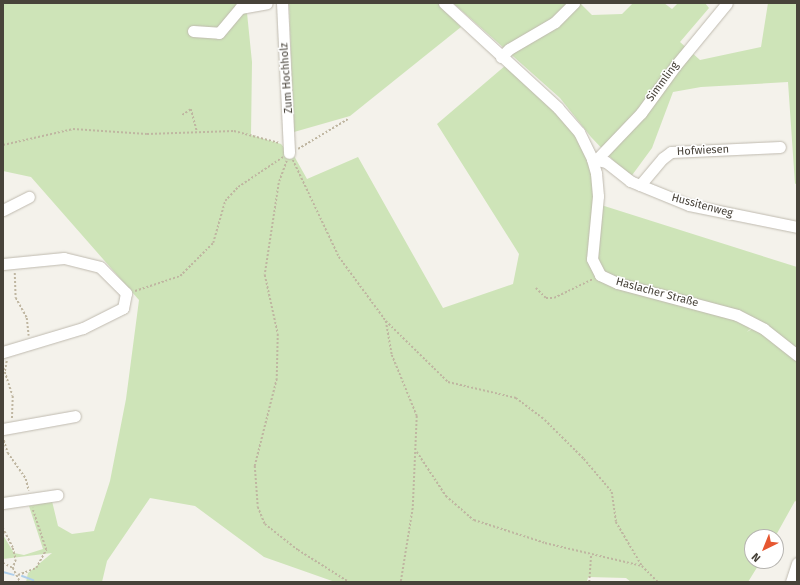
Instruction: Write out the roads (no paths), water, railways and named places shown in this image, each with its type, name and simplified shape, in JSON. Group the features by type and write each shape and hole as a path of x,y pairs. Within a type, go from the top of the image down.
{"street":[{"path":"193,31 218,33 240,8 267,3"},
{"name":"Zum Hochholz","path":"282,3 290,153"},
{"path":"444,3 570,120 595,159"},
{"path":"501,57 509,49 554,22 574,3"},
{"name":"Simmling","path":"595,159 641,113 676,65 727,3"},
{"name":"Hofwiesen","path":"640,185 663,158 671,152 780,147"},
{"name":"Hussitenweg","path":"595,159 611,165 624,177 640,185 688,205 797,227"},
{"name":"Haslacher Straße","path":"595,159 598,196 592,259 600,275 617,283 736,315 764,329 797,355"},
{"path":"3,210 30,197"},
{"path":"3,264 64,258 100,267 126,293 123,308 67,334 6,352"},
{"path":"6,428 75,416"},
{"path":"3,503 31,502 57,495"},
{"path":"791,582 797,563"}],"waterway":[{"path":"3,572 14,575"},
{"path":"22,576 33,580"}]}
